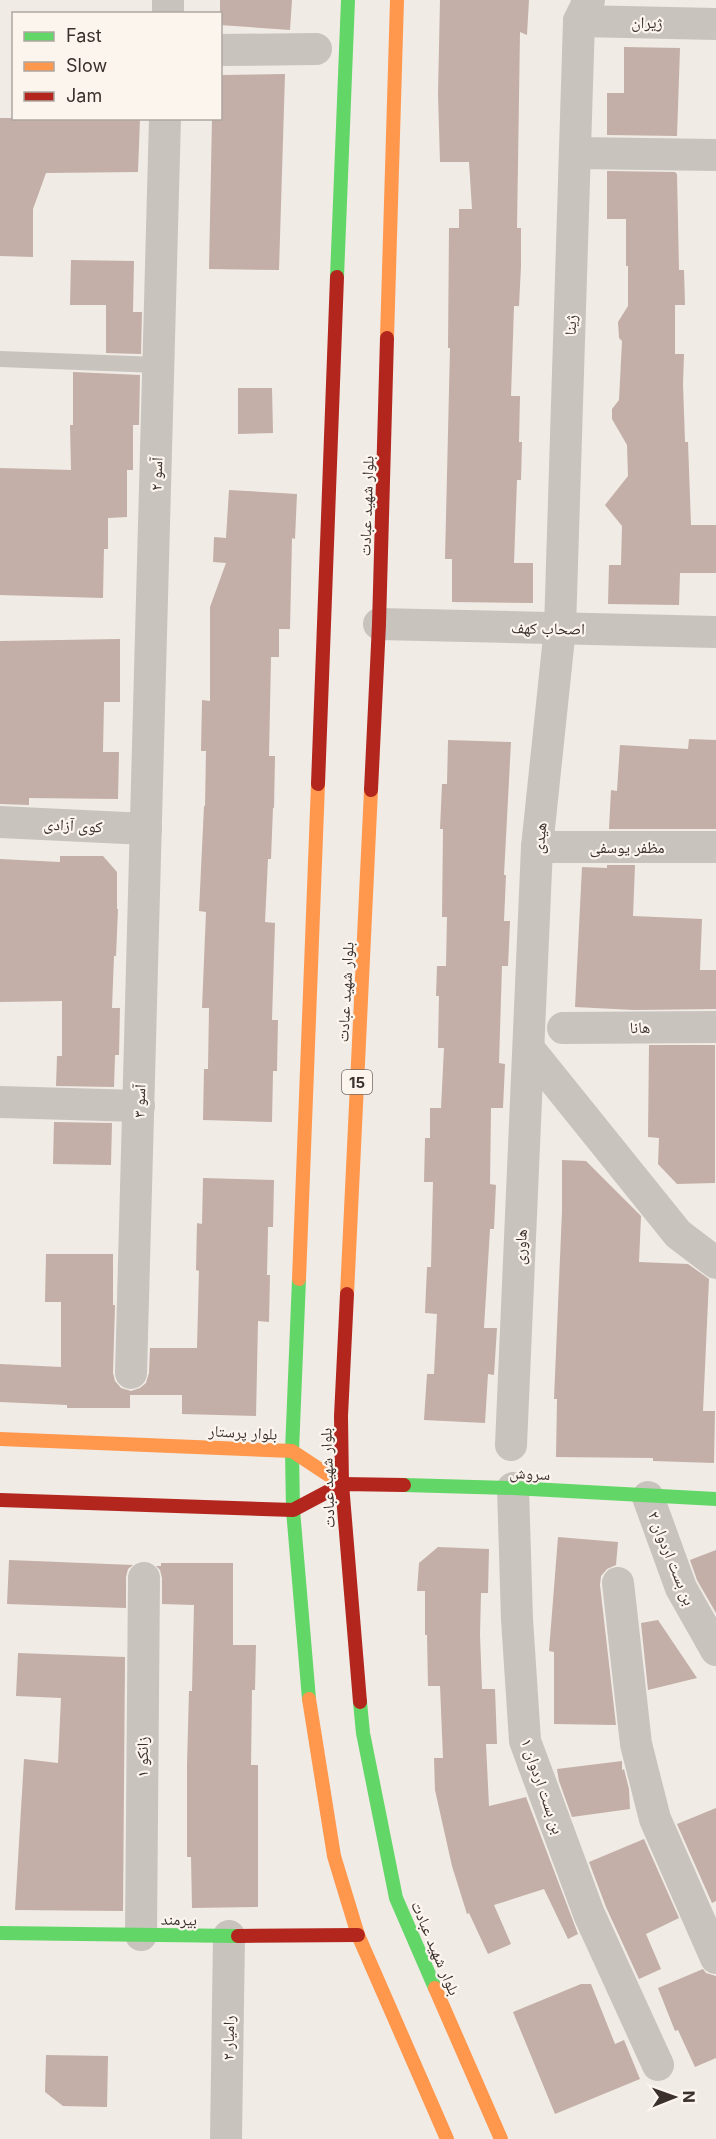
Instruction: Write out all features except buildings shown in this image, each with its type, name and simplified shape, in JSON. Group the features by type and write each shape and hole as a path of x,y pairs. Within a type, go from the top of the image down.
{"main road":[{"name":"بلوار شهید عبادت","path":"348,0 292,1451 293,1510 307,1688 334,1856 358,1935 447,2139"},
{"name":"بلوار شهید عبادت","path":"397,0 379,624 341,1416 342,1484 363,1733 396,1898 501,2139"},
{"name":"بلوار پرستار","path":"0,1439 244,1447 292,1451 342,1484"},
{"name":"سروش","path":"342,1484 513,1488 716,1499"},
{"path":"0,1500 293,1510 342,1484"},
{"name":"بیرمند","path":"0,1933 358,1935"}],"street":[{"name":"ژیران","path":"584,11 716,24"},
{"name":"ژینا","path":"560,628 576,153 584,11"},
{"path":"222,50 316,49"},
{"name":"آسو ۲","path":"146,829 165,120"},
{"path":"576,153 716,155"},
{"name":"اصحاب کهف","path":"379,624 716,632"},
{"name":"هیدی","path":"529,1049 537,847 560,628"},
{"name":"کوی آزادی","path":"0,822 146,829"},
{"name":"آسو ۳","path":"131,1373 146,829"},
{"name":"مظفر یوسفی","path":"537,847 716,847"},
{"name":"هانا","path":"563,1028 716,1027"},
{"path":"529,1049 678,1234 716,1263"},
{"name":"هاوری","path":"511,1445 529,1049"},
{"path":"0,1102 139,1107"},
{"name":"بن بست اردوان ۱","path":"513,1488 517,1619 525,1741 589,1914 658,2065"},
{"name":"بن بست اردوان ۲","path":"648,1497 681,1588 716,1650"},
{"name":"زانکو ۱","path":"141,1935 144,1578"},
{"path":"618,1583 636,1744 655,1819 714,1948"},
{"name":"رامیار ۲","path":"226,2139 229,1936"}],"lane":[{"path":"0,359 159,365"}],"traffic: fast":[{"path":"337,277 348,0"},
{"path":"299,1279 292,1451 293,1510 309,1699"},
{"path":"404,1485 513,1488 716,1499"},
{"path":"360,1702 363,1733 396,1898 435,1988"},
{"path":"0,1933 238,1936"}],"traffic: slow":[{"path":"387,338 397,0"},
{"path":"299,1279 318,784"},
{"path":"347,1294 371,790"},
{"path":"0,1439 292,1451 342,1484"},
{"path":"309,1699 334,1856 358,1935 447,2139"},
{"path":"435,1988 501,2139"}],"traffic: jam":[{"path":"318,784 337,277"},
{"path":"371,790 379,624 387,338"},
{"path":"347,1294 341,1416 342,1484 360,1702"},
{"path":"0,1500 293,1510 342,1484 404,1485"},
{"path":"238,1936 358,1935"}]}
